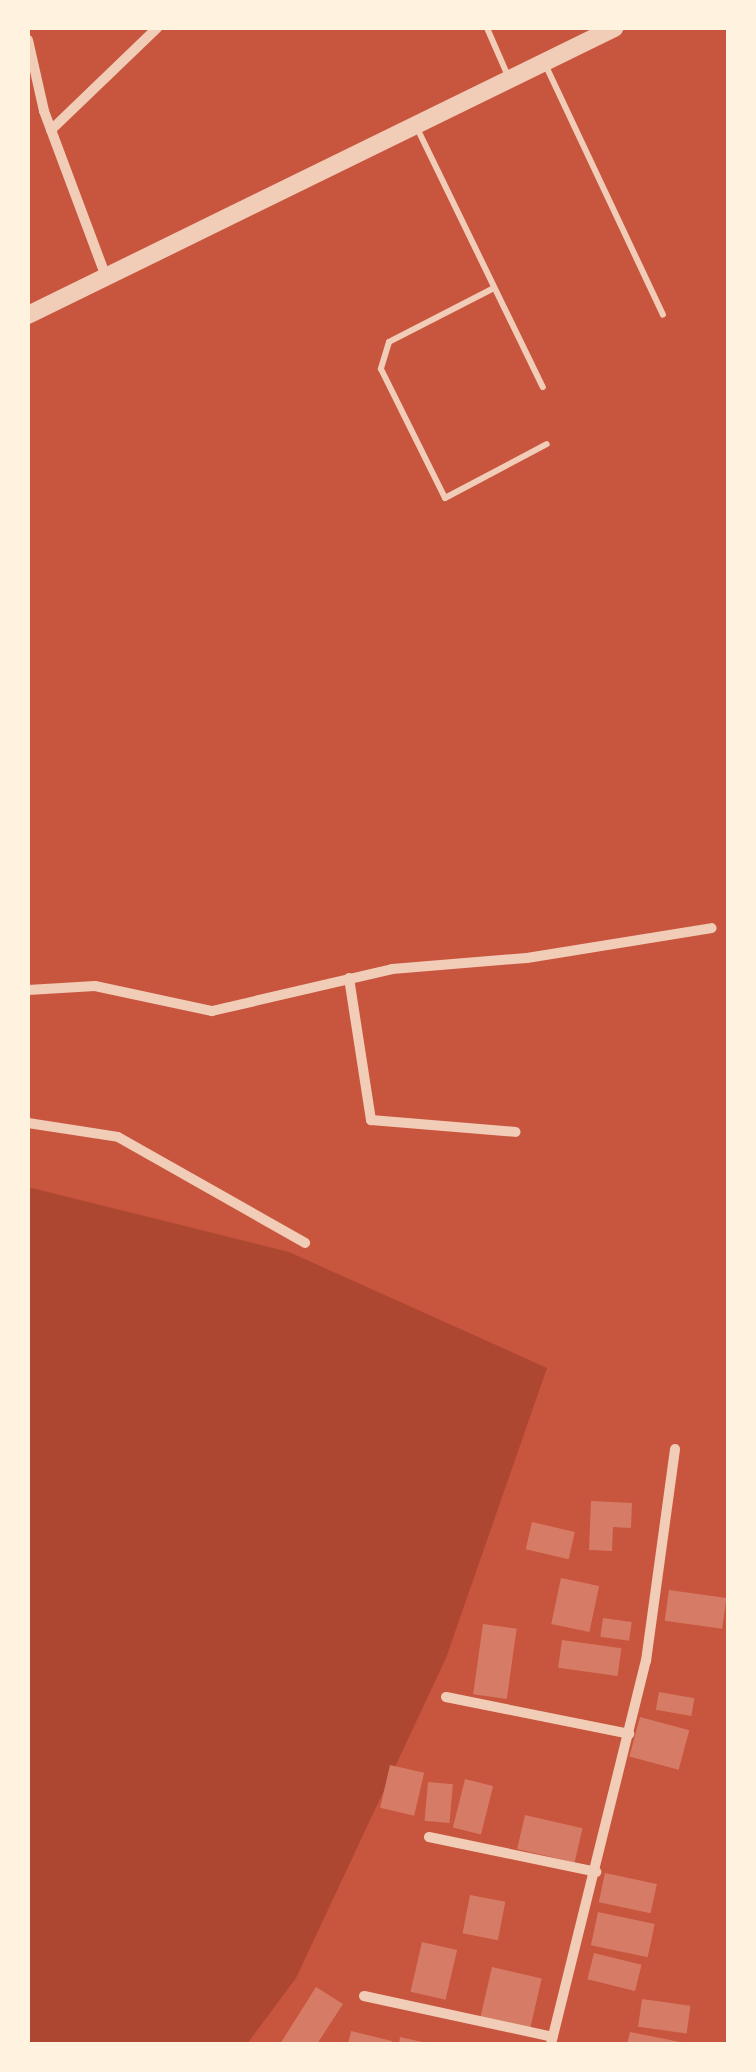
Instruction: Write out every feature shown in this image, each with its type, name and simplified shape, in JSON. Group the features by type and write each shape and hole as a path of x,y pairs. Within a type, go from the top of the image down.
{"street":[{"path":"51,130 157,28"},
{"path":"28,315 105,274 417,128 614,28"},
{"path":"28,40 51,130 105,274"},
{"path":"28,990 95,986 212,1011 349,978 712,928"},
{"path":"349,978 371,1120 516,1132"},
{"path":"28,1123 118,1136 305,1243"},
{"path":"364,1996 552,2041 646,1661 674,1449"},
{"path":"446,1697 628,1734"},
{"path":"428,1837 596,1872"}],"lane":[{"path":"488,28 510,82"},
{"path":"545,64 664,314"},
{"path":"417,128 543,387"},
{"path":"494,288 389,342 381,369 444,498 547,444"}],"shaded area":[{"path":"28,1187 289,1252 547,1368 446,1658 296,1978 247,2044 28,2044"}],"building":[{"path":"591,1501 632,1503 631,1528 613,1527 612,1551 589,1550"},
{"path":"532,1522 575,1532 569,1559 526,1549"},
{"path":"561,1578 599,1586 589,1632 551,1624"},
{"path":"669,1590 726,1598 722,1629 665,1621"},
{"path":"603,1618 632,1622 629,1641 600,1637"},
{"path":"483,1624 517,1629 507,1699 473,1694"},
{"path":"562,1640 621,1648 618,1676 558,1668"},
{"path":"659,1692 694,1698 691,1716 656,1710"},
{"path":"640,1717 689,1730 679,1770 629,1757"},
{"path":"390,1765 424,1773 414,1816 380,1808"},
{"path":"465,1779 493,1786 481,1835 453,1828"},
{"path":"428,1782 453,1784 450,1823 425,1821"},
{"path":"525,1815 582,1828 575,1862 517,1849"},
{"path":"605,1873 657,1884 651,1913 599,1902"},
{"path":"470,1895 505,1902 498,1940 463,1933"},
{"path":"598,1912 655,1924 648,1957 591,1945"},
{"path":"422,1942 457,1950 446,2000 411,1992"},
{"path":"594,1953 642,1965 635,1991 587,1979"},
{"path":"492,1967 542,1978 530,2028 481,2017"},
{"path":"316,1987 343,2004 317,2044 280,2044"},
{"path":"642,1999 691,2006 687,2034 638,2027"},
{"path":"351,2031 392,2041 348,2044"},
{"path":"630,2032 685,2043 685,2044 627,2044"},
{"path":"400,2037 427,2043 427,2044 399,2044"}]}
